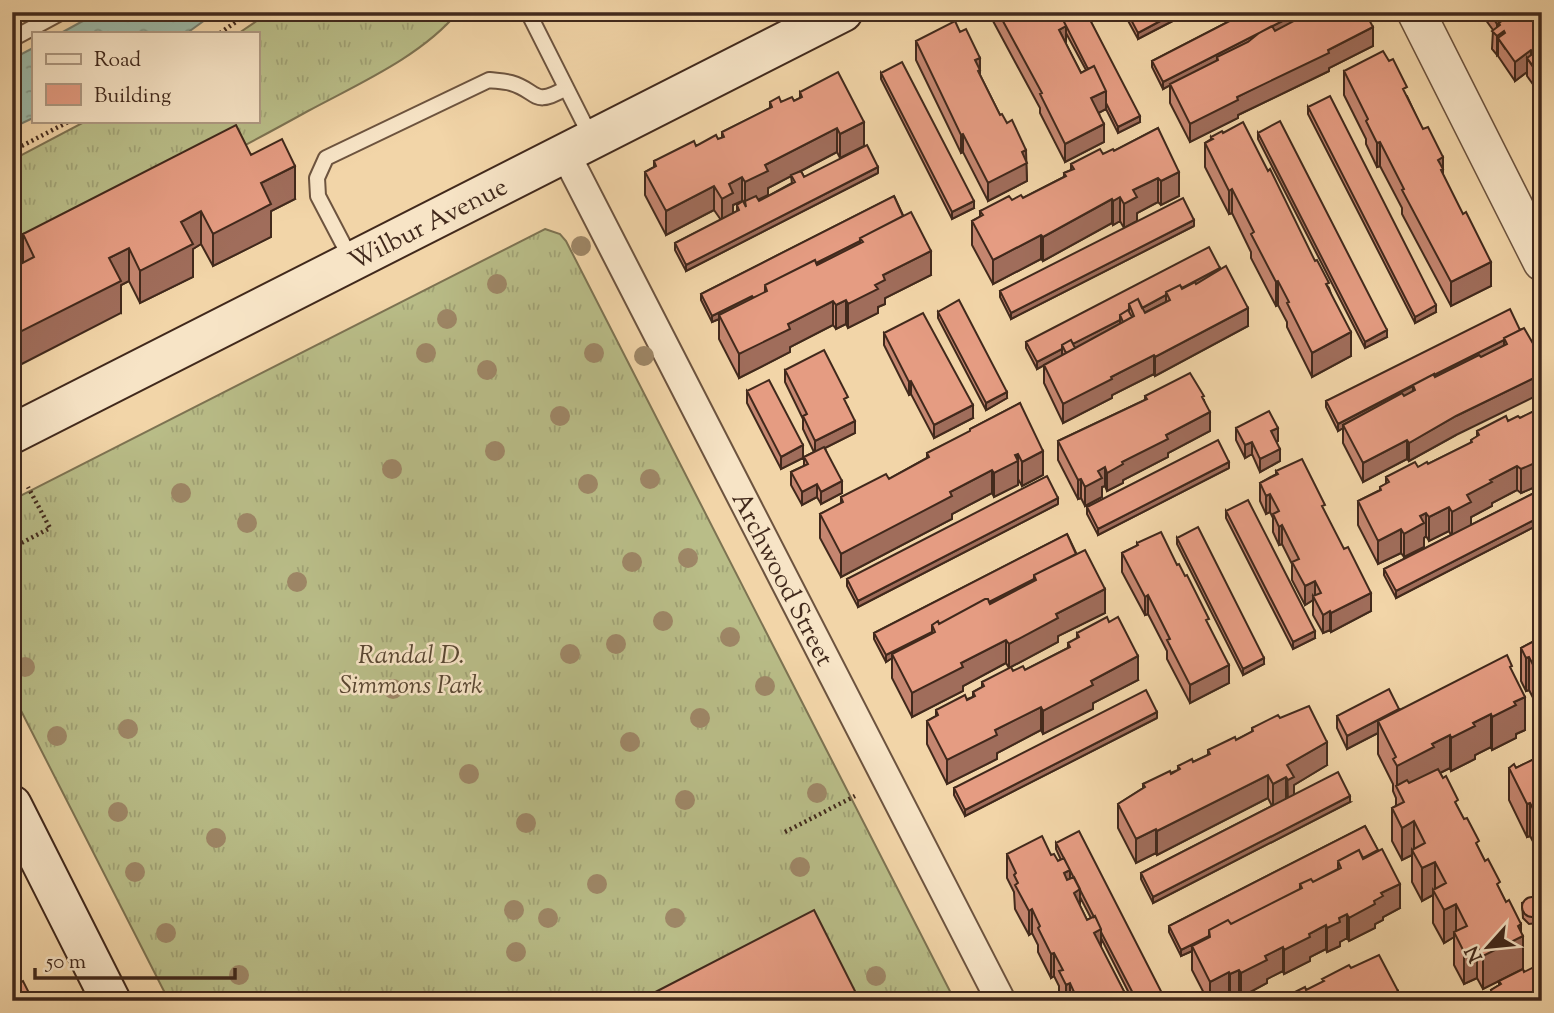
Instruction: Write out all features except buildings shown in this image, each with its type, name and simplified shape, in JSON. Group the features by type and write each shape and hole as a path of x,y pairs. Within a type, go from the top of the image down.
{"main road":[{"name":"Wilbur Avenue","path":"12,434 580,148 843,12"},
{"path":"12,805 111,1001"}],"street":[{"path":"1416,12 1542,262"},
{"name":"Archwood Street","path":"580,148 1002,1001"}],"lane":[{"path":"12,39 62,12"},
{"name":"Archwood Street","path":"528,12 566,88 580,148"},
{"path":"353,262 318,196 317,178 326,158 489,80 513,83 534,97 550,98 566,88"}],"path":[{"path":"221,32 250,12"},
{"path":"12,151 68,122"},
{"path":"12,548 50,528 28,487"},
{"path":"785,832 855,796"}],"green space":[{"path":"270,12 458,12 426,42 388,68 12,267 12,160 84,122 259,122 259,32 240,32"},
{"name":"Randal D. Simmons Park","path":"545,229 560,234 566,241 955,1001 169,1001 12,693 12,500"}],"water":[{"path":"99,12 216,12 188,32 63,32"},
{"path":"32,49 32,118 12,128 12,59"}]}
